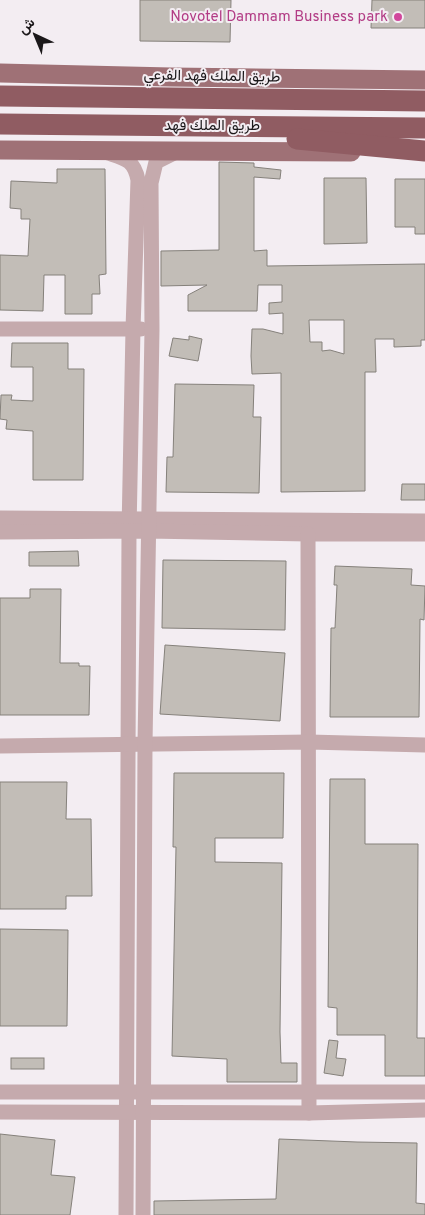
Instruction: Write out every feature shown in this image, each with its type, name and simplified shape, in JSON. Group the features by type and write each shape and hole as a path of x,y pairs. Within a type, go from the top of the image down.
{"highway":[{"name":"طريق الملك فهد","path":"0,96 425,101"},
{"name":"طريق الملك فهد","path":"0,124 425,128"},
{"path":"148,126 425,152"}],"main road":[{"name":"طريق الملك فهد الفرعي","path":"0,73 425,80"},
{"path":"0,150 425,152"}],"street":[{"path":"102,150 126,159 132,164 138,180 133,329 127,746 126,1215"},
{"path":"144,1215 145,744 152,330 151,183 156,162 176,152"},
{"path":"0,329 152,330"},
{"path":"0,518 130,525 425,521"},
{"path":"0,532 130,525"},
{"path":"148,525 308,534 425,534"},
{"path":"308,534 309,1113"},
{"path":"130,610 148,603"},
{"path":"0,746 127,746 145,744 309,742 425,745"},
{"path":"0,1092 425,1092"},
{"path":"76,1112 77,1092"},
{"path":"0,1112 309,1113 425,1110"}],"building":[{"path":"140,0 231,0 230,42 140,41"},
{"name":"Novotel Dammam Business park","path":"372,0 425,0 425,28 371,28"},
{"path":"219,162 254,163 254,167 281,170 280,179 254,177 254,251 267,250 267,266 425,264 425,340 421,340 421,346 394,347 394,339 375,339 376,372 365,372 365,491 281,492 281,373 252,374 251,356 252,329 263,329 283,334 283,313 269,314 269,303 282,302 282,285 258,285 257,311 188,311 188,295 207,285 161,286 161,251 219,250","holes":["309,320 344,320 344,354 330,350 322,351 322,342 310,342"]},
{"path":"57,169 105,169 106,274 99,275 100,294 92,294 92,314 65,314 65,275 44,275 43,311 0,310 0,255 28,256 30,219 21,219 21,209 10,208 11,181 57,183"},
{"path":"324,178 366,178 367,243 324,244"},
{"path":"395,179 425,179 425,234 415,234 415,227 395,227"},
{"path":"189,336 202,339 198,361 169,356 173,338 189,340"},
{"path":"12,343 68,343 68,369 84,369 83,480 33,480 33,431 6,429 7,420 0,419 1,395 12,395 11,400 33,401 33,367 11,367"},
{"path":"175,384 254,385 253,417 261,417 259,493 166,492 167,457 173,457"},
{"path":"402,484 425,484 425,500 401,500"},
{"path":"78,551 79,566 29,566 29,552"},
{"path":"163,560 286,561 285,630 162,628"},
{"path":"335,566 412,569 411,585 425,586 424,620 420,619 419,717 330,717 331,628 335,628 337,585 334,585"},
{"path":"30,589 61,589 60,663 79,663 79,666 90,666 89,715 0,715 0,598 30,598"},
{"path":"165,645 285,653 280,721 160,714"},
{"path":"174,773 284,773 283,838 215,838 215,862 282,863 281,1063 297,1063 297,1082 227,1082 227,1059 172,1056 176,847 173,847"},
{"path":"330,779 365,779 365,844 418,844 417,1038 425,1038 425,1076 385,1076 385,1035 337,1035 337,1008 328,1007"},
{"path":"0,782 67,782 66,819 91,819 92,896 66,896 66,909 0,909"},
{"path":"0,929 68,930 67,1026 0,1026"},
{"path":"329,1040 338,1041 336,1058 346,1059 343,1076 324,1073"},
{"path":"11,1058 44,1058 44,1069 11,1069"},
{"path":"0,1134 55,1140 51,1175 75,1177 70,1215 0,1215"},
{"path":"279,1139 417,1143 416,1203 425,1204 425,1215 154,1215 154,1201 276,1199"}],"place":[{"name":"Novotel Dammam Business park","path":"398,17"}]}
